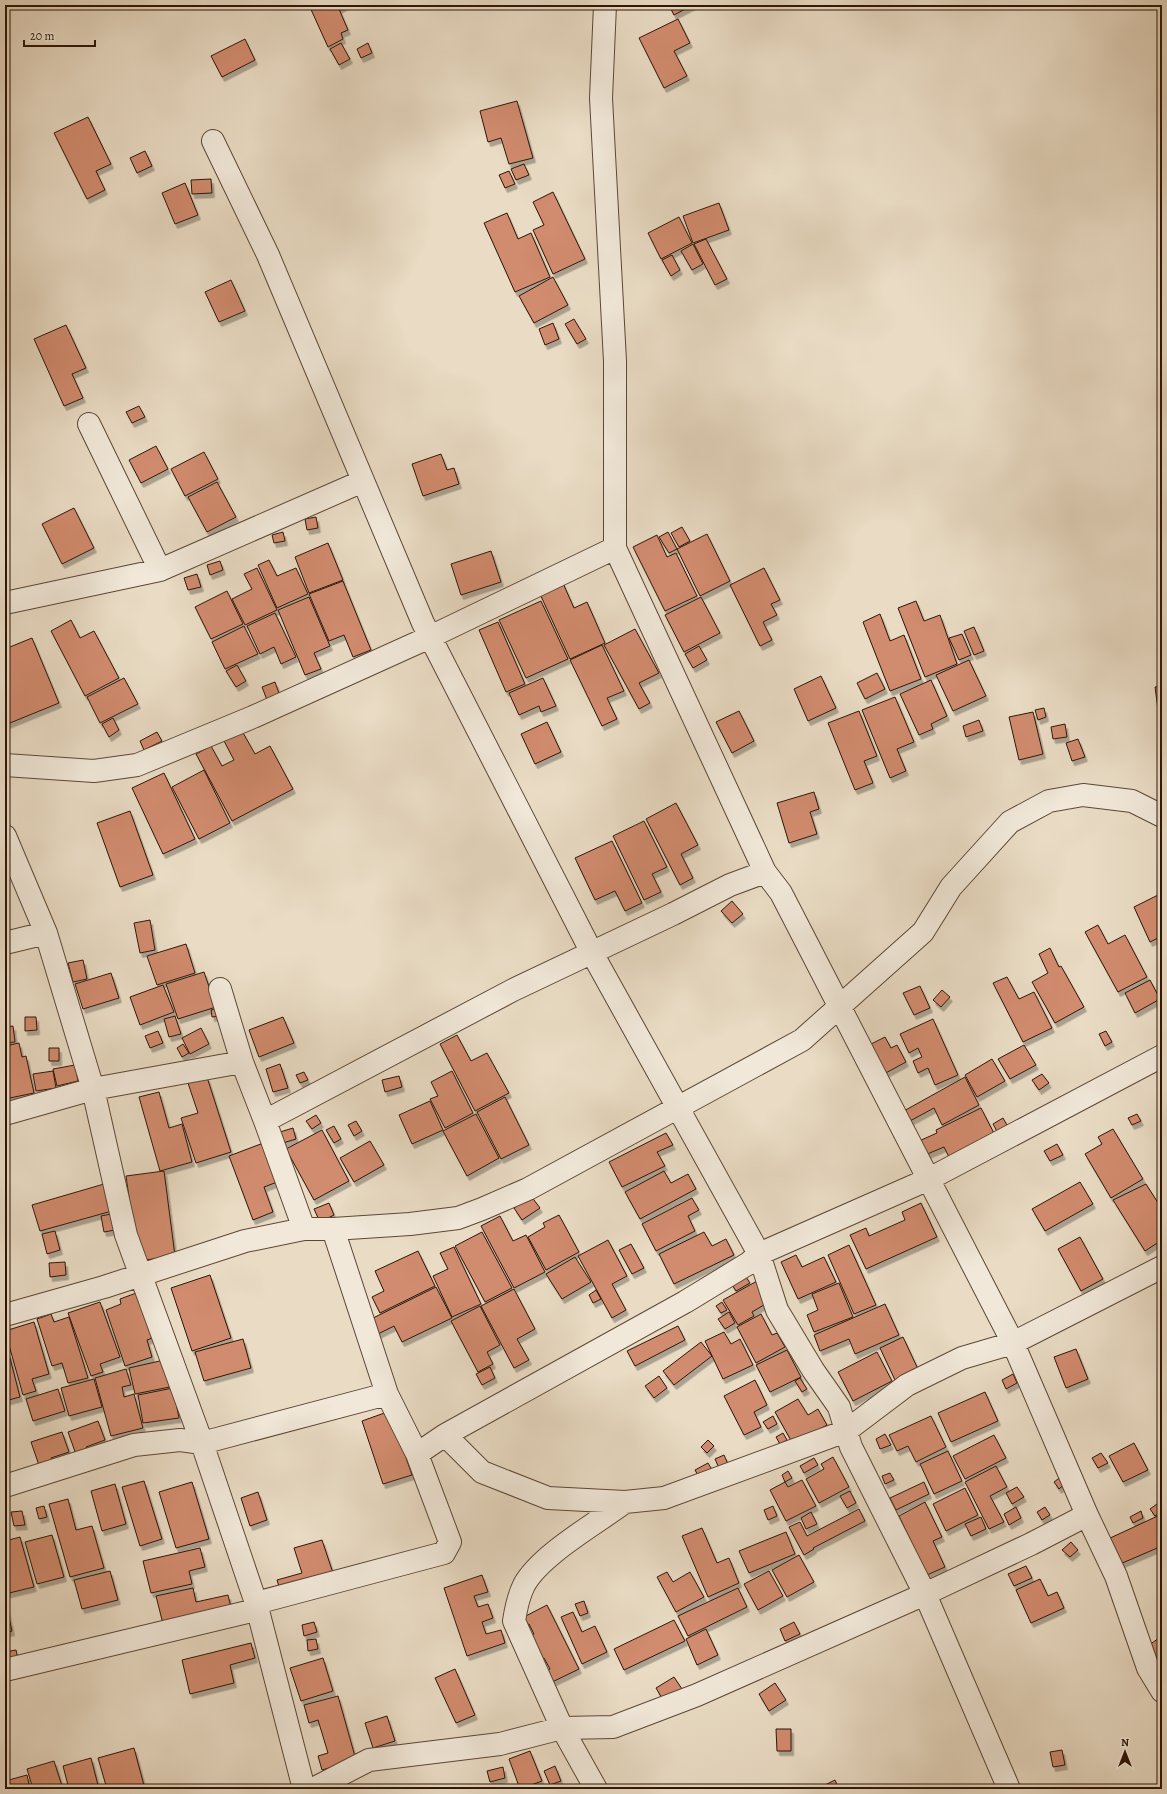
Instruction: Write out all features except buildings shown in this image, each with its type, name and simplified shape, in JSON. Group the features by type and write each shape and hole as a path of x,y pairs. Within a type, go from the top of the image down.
{"street":[{"path":"605,5 601,98 615,361 615,548 765,872 781,893 838,1006 1014,1343 1087,1515 1116,1576 1148,1668 1162,1691"},
{"path":"213,141 268,255 430,637 592,953 759,1254 777,1310 813,1370 839,1407 851,1447 925,1594 1009,1789"},
{"path":"89,424 160,570"},
{"path":"5,603 160,570 363,481"},
{"path":"5,765 94,771 137,765 252,717 430,637 615,548"},
{"path":"5,1315 142,1275 245,1241 304,1229 333,1229 410,1224 458,1218 482,1209 528,1189 802,1040 838,1006 923,932 951,887 1010,822 1049,801 1083,795 1132,801 1162,816"},
{"path":"5,836 46,933 93,1089 126,1235 142,1275 202,1444 256,1606 304,1789"},
{"path":"265,1121 513,990 730,885 765,872"},
{"path":"5,943 46,933"},
{"path":"220,989 242,1062 304,1229"},
{"path":"417,1454 444,1435 685,1302 749,1263 759,1254 929,1179 1162,1056"},
{"path":"5,1114 93,1089 242,1062"},
{"path":"5,1670 256,1606 444,1553 450,1542 417,1454 387,1394 333,1229"},
{"path":"444,1435 482,1472 548,1498 626,1502 664,1498 846,1431 907,1385 962,1358 1014,1343 1162,1267"},
{"path":"5,1486 134,1445 180,1440 202,1444 387,1394"},
{"path":"596,1789 562,1728 514,1621 516,1604 525,1584 544,1559 626,1502"},
{"path":"313,1789 369,1760 500,1744 562,1728 613,1727 697,1695 925,1594 1087,1515"}]}
